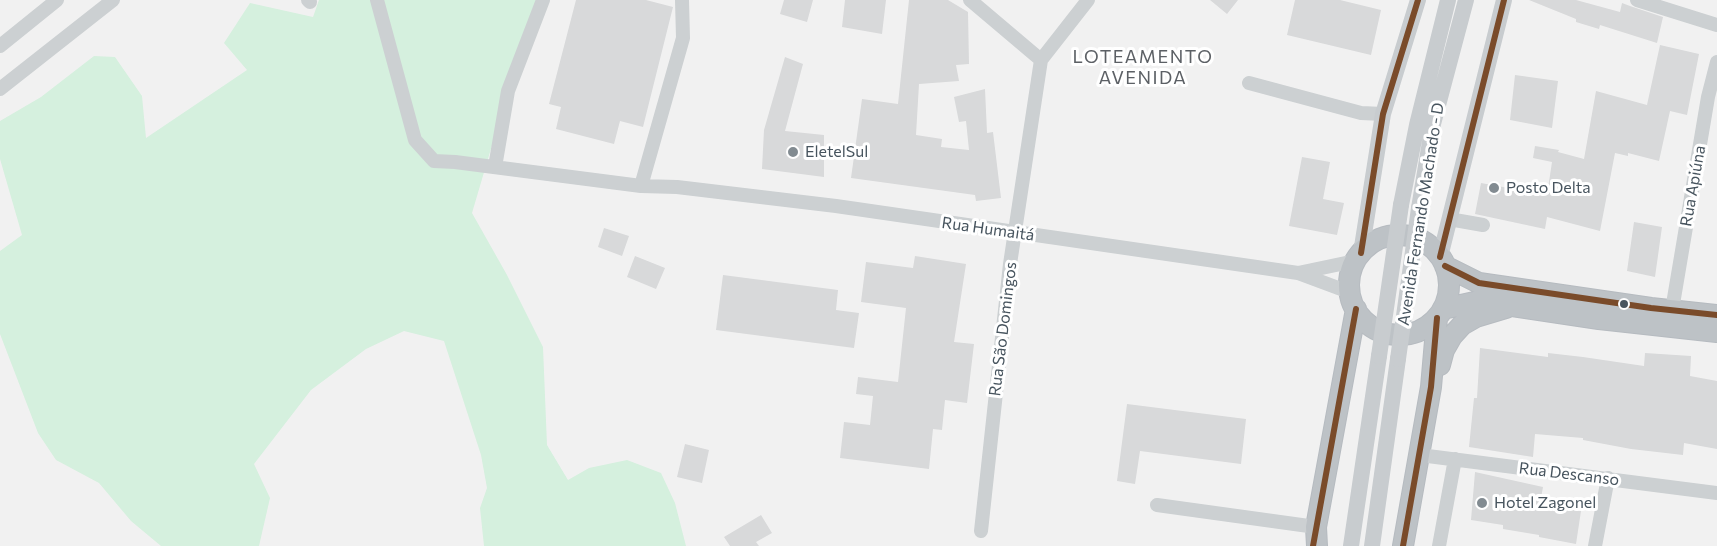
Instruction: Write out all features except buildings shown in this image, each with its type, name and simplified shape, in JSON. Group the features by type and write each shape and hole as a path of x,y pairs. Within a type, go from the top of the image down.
{"highway":[{"path":"1315,540 1353,301 1350,280 1358,257 1368,246 1384,237 1404,235 1424,242 1443,261 1479,283 1717,315"},
{"path":"1403,546 1431,387 1440,313 1449,288 1443,261"},
{"path":"1353,301 1362,317 1378,330 1398,334 1419,330 1440,313 1479,301 1509,307 1717,332"},
{"path":"1431,387 1444,350 1462,325 1476,317 1509,307"}],"main road":[{"path":"1358,257 1383,114 1418,0"},
{"name":"Avenida Fernando Machado - D","path":"1351,546 1401,205 1417,125 1448,0"},
{"name":"Avenida Fernando Machado - D","path":"1372,546 1419,208 1433,124 1466,0"},
{"path":"1443,261 1449,219 1504,0"}],"street":[{"path":"0,46 57,0"},
{"path":"0,89 112,0"},
{"name":"Rua Humaitá","path":"377,0 416,140 434,161 641,186 677,187 836,206 1298,273 1353,301"},
{"path":"495,167 508,92 543,0"},
{"path":"641,186 683,38 682,0"},
{"path":"970,0 1041,60"},
{"name":"Rua São Domingos","path":"981,531 1010,264 1041,60 1088,0"},
{"path":"1637,0 1717,25"},
{"name":"Rua Apiúna","path":"1672,310 1713,98 1717,62"},
{"path":"1249,83 1361,113 1383,114"},
{"path":"1449,219 1483,225"},
{"name":"Rua Humaitá","path":"1298,273 1358,257"},
{"name":"Rua Descanso","path":"1420,455 1717,494"},
{"path":"1439,546 1455,459"},
{"path":"1595,546 1608,478"},
{"path":"1157,505 1315,540"}],"green space":[{"path":"319,0 543,0 508,91 472,213 507,275 543,347 547,445 568,480 589,468 627,460 661,473 675,503 686,546 484,546 480,508 487,488 481,455 444,341 404,331 366,349 311,390 254,464 270,498 259,546 161,546 131,521 99,483 56,460 38,433 0,334 0,251 22,235 0,159 0,121 41,97 94,56 115,57 142,96 146,138 247,70 224,43 250,3 313,17"}],"transit line":[{"path":"1361,253 1383,114 1418,0"},
{"path":"1440,257 1504,0"},
{"path":"1445,266 1479,283 1651,308 1717,315"},
{"path":"1313,546 1356,309"},
{"path":"1403,546 1431,387 1437,318"}],"place":[{"name":"EletelSul","path":"793,152"},
{"name":"Posto Delta","path":"1494,188"},
{"name":"Hotel Zagonel","path":"1482,503"}],"district":[{"name":"LOTEAMENTO AVENIDA","path":"1143,67"}]}
